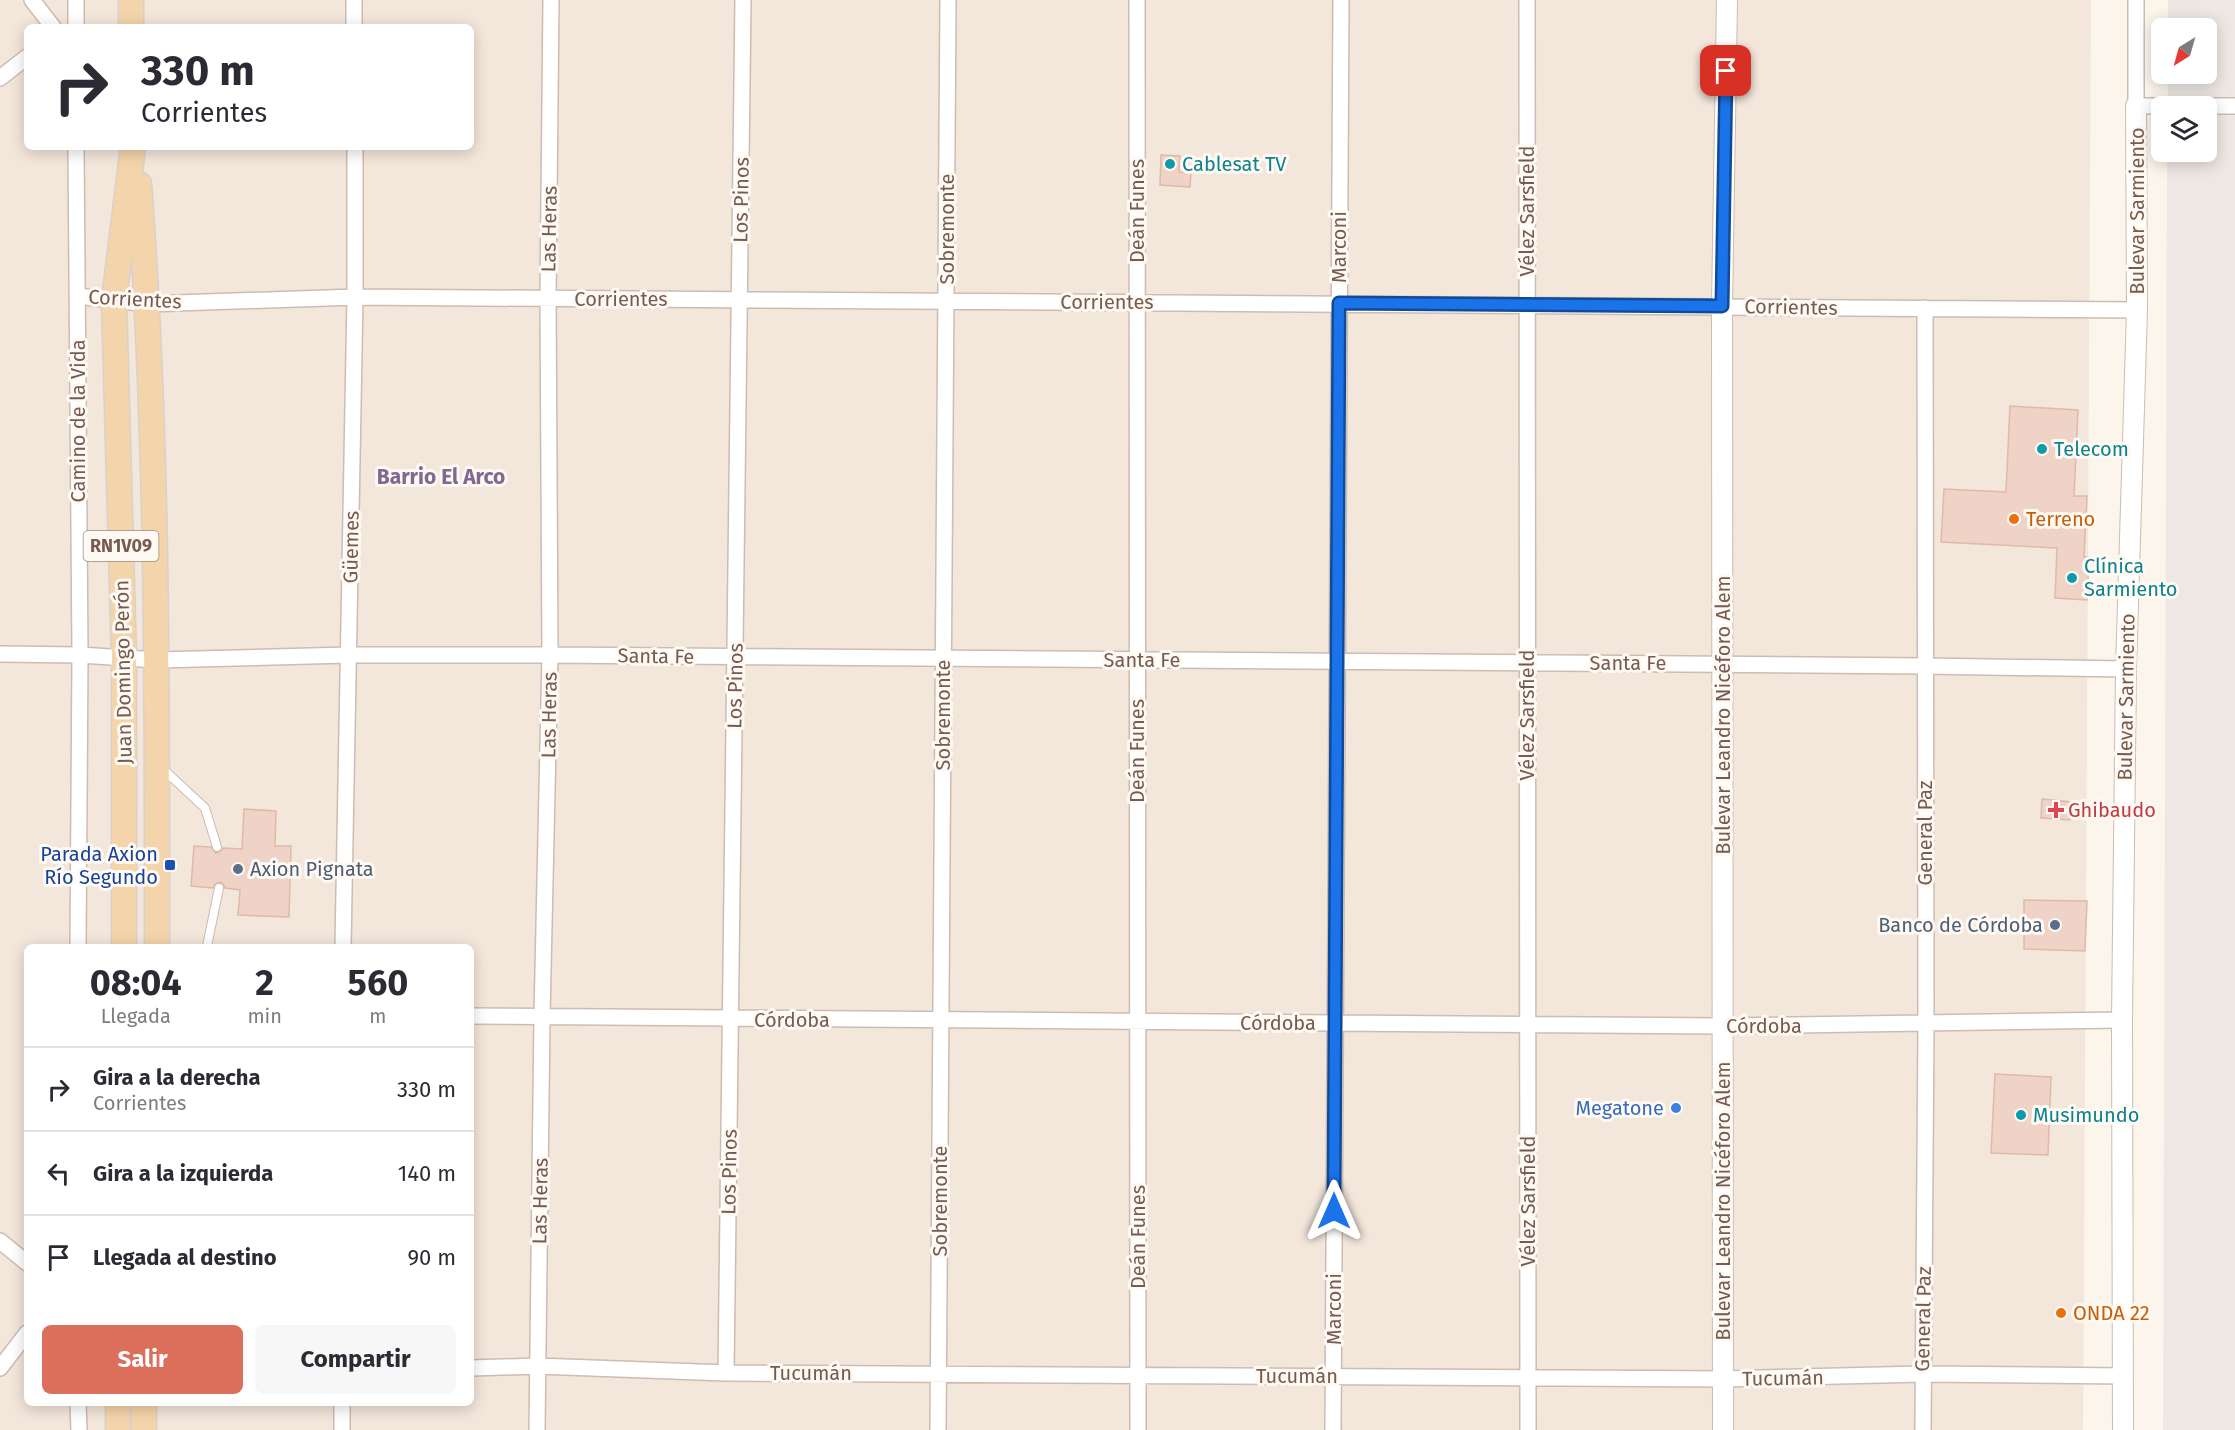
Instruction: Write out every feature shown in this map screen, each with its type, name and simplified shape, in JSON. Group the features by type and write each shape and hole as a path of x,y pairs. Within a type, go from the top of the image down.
{"main road":[{"path":"131,0 132,24"},
{"name":"Juan Domingo Perón","path":"124,944 124,658 114,300 134,150"},
{"name":"Juan Domingo Perón","path":"134,150 148,304 157,660 157,944"},
{"path":"118,1406 118,1430"},
{"path":"144,1406 144,1430"}],"street":[{"path":"32,0 51,24"},
{"path":"76,0 76,24"},
{"path":"354,0 354,24"},
{"name":"Las Heras","path":"537,1430 542,1016 550,655 548,298 551,0"},
{"name":"Los Pinos","path":"726,1372 743,0"},
{"name":"Sobremonte","path":"938,1430 948,0"},
{"name":"Deán Funes","path":"1137,0 1138,1430"},
{"name":"Marconi","path":"1333,1430 1341,0"},
{"name":"Vélez Sarsfield","path":"1527,0 1528,1430"},
{"name":"Bulevar Leandro Nicéforo Alem","path":"1723,1430 1722,306 1727,0"},
{"name":"Bulevar Sarmiento","path":"2123,1430 2122,1020 2126,669 2137,310 2136,0"},
{"path":"0,78 24,59"},
{"path":"2136,106 2235,106"},
{"name":"Camino de la Vida","path":"76,150 80,655 78,944"},
{"name":"Güemes","path":"343,944 356,297 354,150"},
{"name":"Corrientes","path":"77,296 148,304 356,297 2137,310"},
{"name":"General Paz","path":"1923,1430 1926,1024 1925,308"},
{"name":"Santa Fe","path":"0,654 80,655 157,660 348,655 550,655 2126,669"},
{"name":"Córdoba","path":"474,1016 730,1020 1723,1026 2122,1020"},
{"path":"0,1241 24,1261"},
{"path":"0,1368 24,1337"},
{"name":"Tucumán","path":"474,1368 538,1366 726,1372 1723,1379 1922,1374 2123,1376"},
{"path":"78,1406 79,1430"},
{"path":"342,1406 342,1430"}],"lane":[{"path":"157,764 205,808 218,847"},
{"path":"207,944 219,888"}],"shaded area":[{"path":"0,0 2091,0 2083,1430 0,1430"},
{"path":"2168,0 2235,0 2235,1430 2163,1430 2167,162 2217,162 2217,96 2168,96 2168,84 2217,84 2217,18 2168,18"}],"building":[{"name":"Cablesat TV","path":"1161,155 1180,156 1179,172 1191,173 1190,187 1160,185"},
{"path":"2010,406 2078,410 2074,496 2087,496 2084,557 2089,557 2087,600 2055,598 2057,548 1941,542 1944,489 2006,492"},
{"name":"Ghibaudo","path":"2042,799 2071,802 2070,820 2041,818"},
{"path":"244,809 276,811 275,846 291,846 289,917 238,915 240,890 225,888 220,882 213,888 191,886 194,846 211,847 216,853 223,848 242,849"},
{"name":"Banco de Córdoba","path":"2024,900 2087,901 2085,951 2024,949"},
{"name":"Musimundo","path":"1995,1074 2051,1077 2048,1155 1991,1153"}],"place":[{"name":"Cablesat TV","path":"1170,164"},
{"name":"Telecom","path":"2042,449"},
{"name":"Terreno","path":"2014,519"},
{"name":"Clínica Sarmiento","path":"2072,578"},
{"name":"Ghibaudo","path":"2056,810"},
{"name":"Parada Axion Río Segundo","path":"170,865"},
{"name":"Axion Pignata","path":"238,869"},
{"name":"Banco de Córdoba","path":"2055,925"},
{"name":"Megatone","path":"1676,1108"},
{"name":"Musimundo","path":"2021,1115"},
{"name":"ONDA 22","path":"2061,1313"}],"district":[{"name":"Barrio El Arco","path":"441,477"}],"route":[{"path":"1334,1211 1339,303 1722,306 1726,71"}]}
